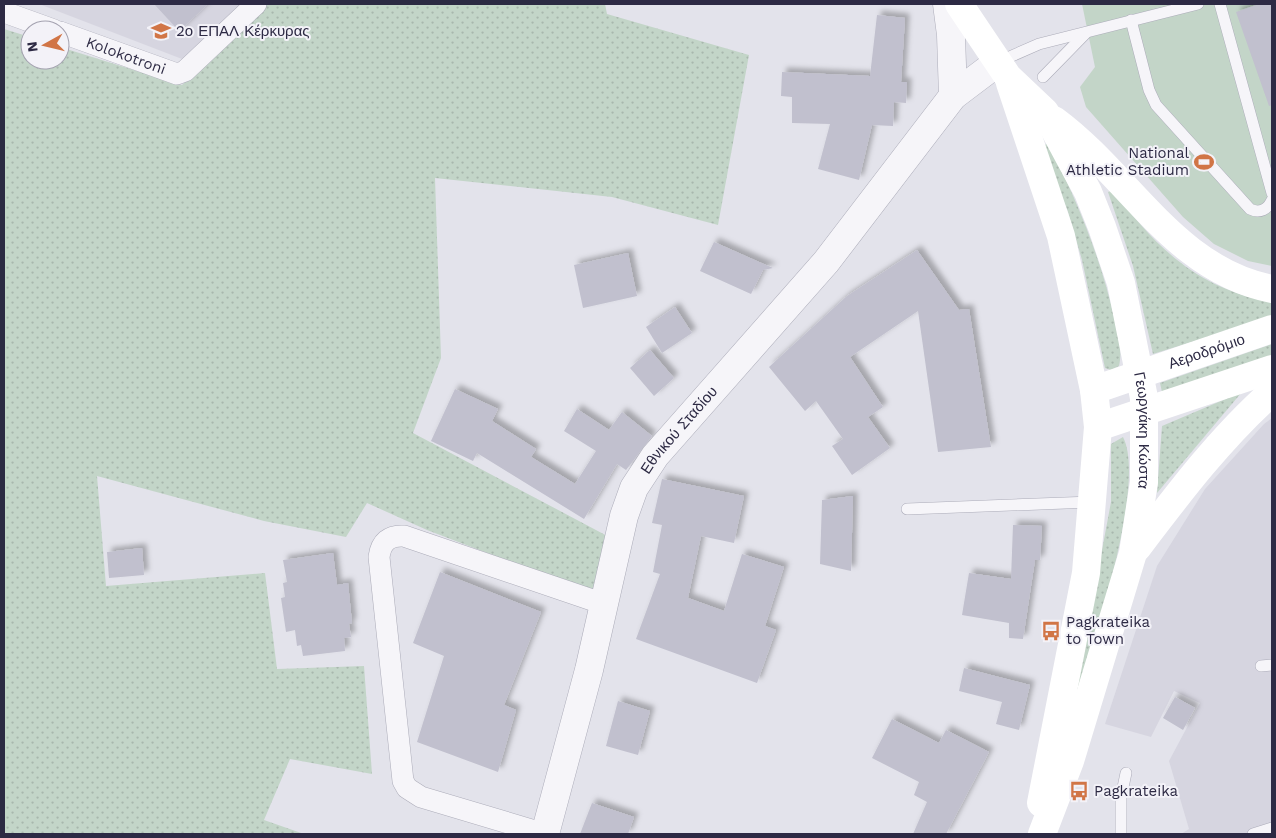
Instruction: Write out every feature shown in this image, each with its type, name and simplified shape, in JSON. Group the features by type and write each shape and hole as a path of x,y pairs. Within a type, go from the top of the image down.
{"main road":[{"name":"Γεωργάκη Κώστα","path":"959,4 1003,70 1045,112 1088,192 1121,283 1141,374 1145,412 1144,482 1133,553 1070,761 1042,834"},
{"name":"Γεωργάκη Κώστα","path":"1003,70 1031,140 1061,236 1094,390 1098,427 1086,573 1045,777 1037,834"},
{"path":"1045,112 1083,142 1149,213 1181,244 1230,275 1272,289"},
{"name":"Αεροδρόμιο","path":"1094,390 1272,329"},
{"path":"1098,427 1272,369"},
{"path":"1133,553 1191,480 1236,428 1272,392"}],"street":[{"name":"Kolokotroni","path":"70,36 177,74 185,71 256,4"},
{"path":"947,4 951,35 953,96"},
{"path":"4,12 26,20"},
{"name":"Εθνικού Σταδίου","path":"545,834 589,670 624,516 634,488 645,471 826,262 953,96 1003,70"},
{"path":"545,834 421,797 408,788 403,781 379,557 380,548 386,540 395,536 404,536 604,604"}],"lane":[{"path":"1003,70 1038,44 1198,4"},
{"path":"1220,4 1272,193"},
{"path":"1131,20 1149,90 1160,111 1245,205 1256,211 1270,208"},
{"path":"1043,77 1087,31"},
{"path":"907,509 1092,502"},
{"path":"1121,834 1121,797 1126,773"},
{"path":"1252,834 1272,828"}],"shaded area":[{"name":"2ο ΕΠΑΛ Κέρκυρας","path":"39,4 242,4 182,59"},
{"path":"1272,418 1272,834 1181,834 1189,829 1169,761 1200,703 1174,691 1151,737 1105,724 1157,566 1205,489 1264,424"}],"green space":[{"path":"264,4 605,4 607,14 749,55 718,225 612,197 435,178 441,358 413,433 611,538 599,596 427,530 367,503 346,537 264,521 97,476 106,586 265,573 277,669 364,666 372,774 290,759 264,820 304,834 4,834 4,29 20,34 20,70 70,70 70,50 182,85"},
{"name":"National Athletic Stadium","path":"1082,4 1272,4 1272,266 1248,261 1214,244 1183,217 1086,107 1080,87 1095,67"},
{"path":"1048,142 1086,228 1102,272 1120,348 1119,366 1111,370 1105,368 1082,260 1068,212 1042,148"},
{"path":"1113,190 1146,230 1181,263 1222,287 1246,296 1272,302 1272,317 1153,354 1133,266 1108,192"},
{"path":"1272,344 1272,355 1162,392 1160,383"},
{"path":"1242,392 1157,493 1162,426"},
{"path":"1123,437 1129,461 1128,493 1122,532 1102,616 1071,716 1111,502 1111,444"}],"building":[{"path":"154,4 208,4 179,31"},
{"path":"1259,4 1272,4 1272,105 1269,106 1236,12"},
{"path":"877,15 905,18 901,82 907,82 906,103 894,102 893,126 872,125 859,180 818,169 830,124 792,123 792,97 781,96 782,72 870,76"},
{"path":"714,242 773,268 763,270 751,294 700,271"},
{"path":"917,250 959,310 969,309 991,447 938,452 918,311 850,357 883,407 868,417 890,448 852,475 832,446 843,439 816,401 805,411 769,367 847,296"},
{"path":"628,253 637,296 583,308 574,265"},
{"path":"675,307 692,333 662,353 646,327"},
{"path":"650,350 674,378 654,396 630,368"},
{"path":"455,389 498,409 492,421 536,449 531,457 575,484 596,451 564,431 577,409 609,430 622,412 652,436 626,470 617,464 584,519 477,453 473,461 431,441"},
{"path":"662,479 744,496 734,543 701,536 688,598 724,611 742,554 784,567 765,626 776,630 757,683 636,639 660,574 653,572 662,525 652,523"},
{"path":"853,496 851,571 820,564 822,500"},
{"path":"1013,525 1042,526 1040,560 1035,560 1023,639 1009,638 1009,623 962,615 969,573 1011,579"},
{"path":"142,548 144,575 109,578 107,552"},
{"path":"333,553 337,585 348,583 352,623 349,624 351,637 344,638 345,651 303,656 301,645 297,646 295,630 286,632 281,598 285,597 283,583 287,582 283,560"},
{"path":"440,572 541,612 504,705 516,710 498,772 417,742 444,656 413,643"},
{"path":"964,668 1030,685 1019,730 996,724 1002,702 959,691"},
{"path":"1175,697 1195,708 1183,730 1163,718"},
{"path":"618,701 650,711 638,755 606,746"},
{"path":"892,719 939,743 946,730 989,752 946,834 913,834 927,802 914,795 919,782 872,758"},
{"path":"592,803 634,817 628,834 580,834"}],"place":[{"name":"2ο ΕΠΑΛ Κέρκυρας","path":"161,31"},
{"name":"National Athletic Stadium","path":"1204,162"},
{"name":"Pagkrateika to Town","path":"1051,631"},
{"name":"Pagkrateika","path":"1079,791"}]}
